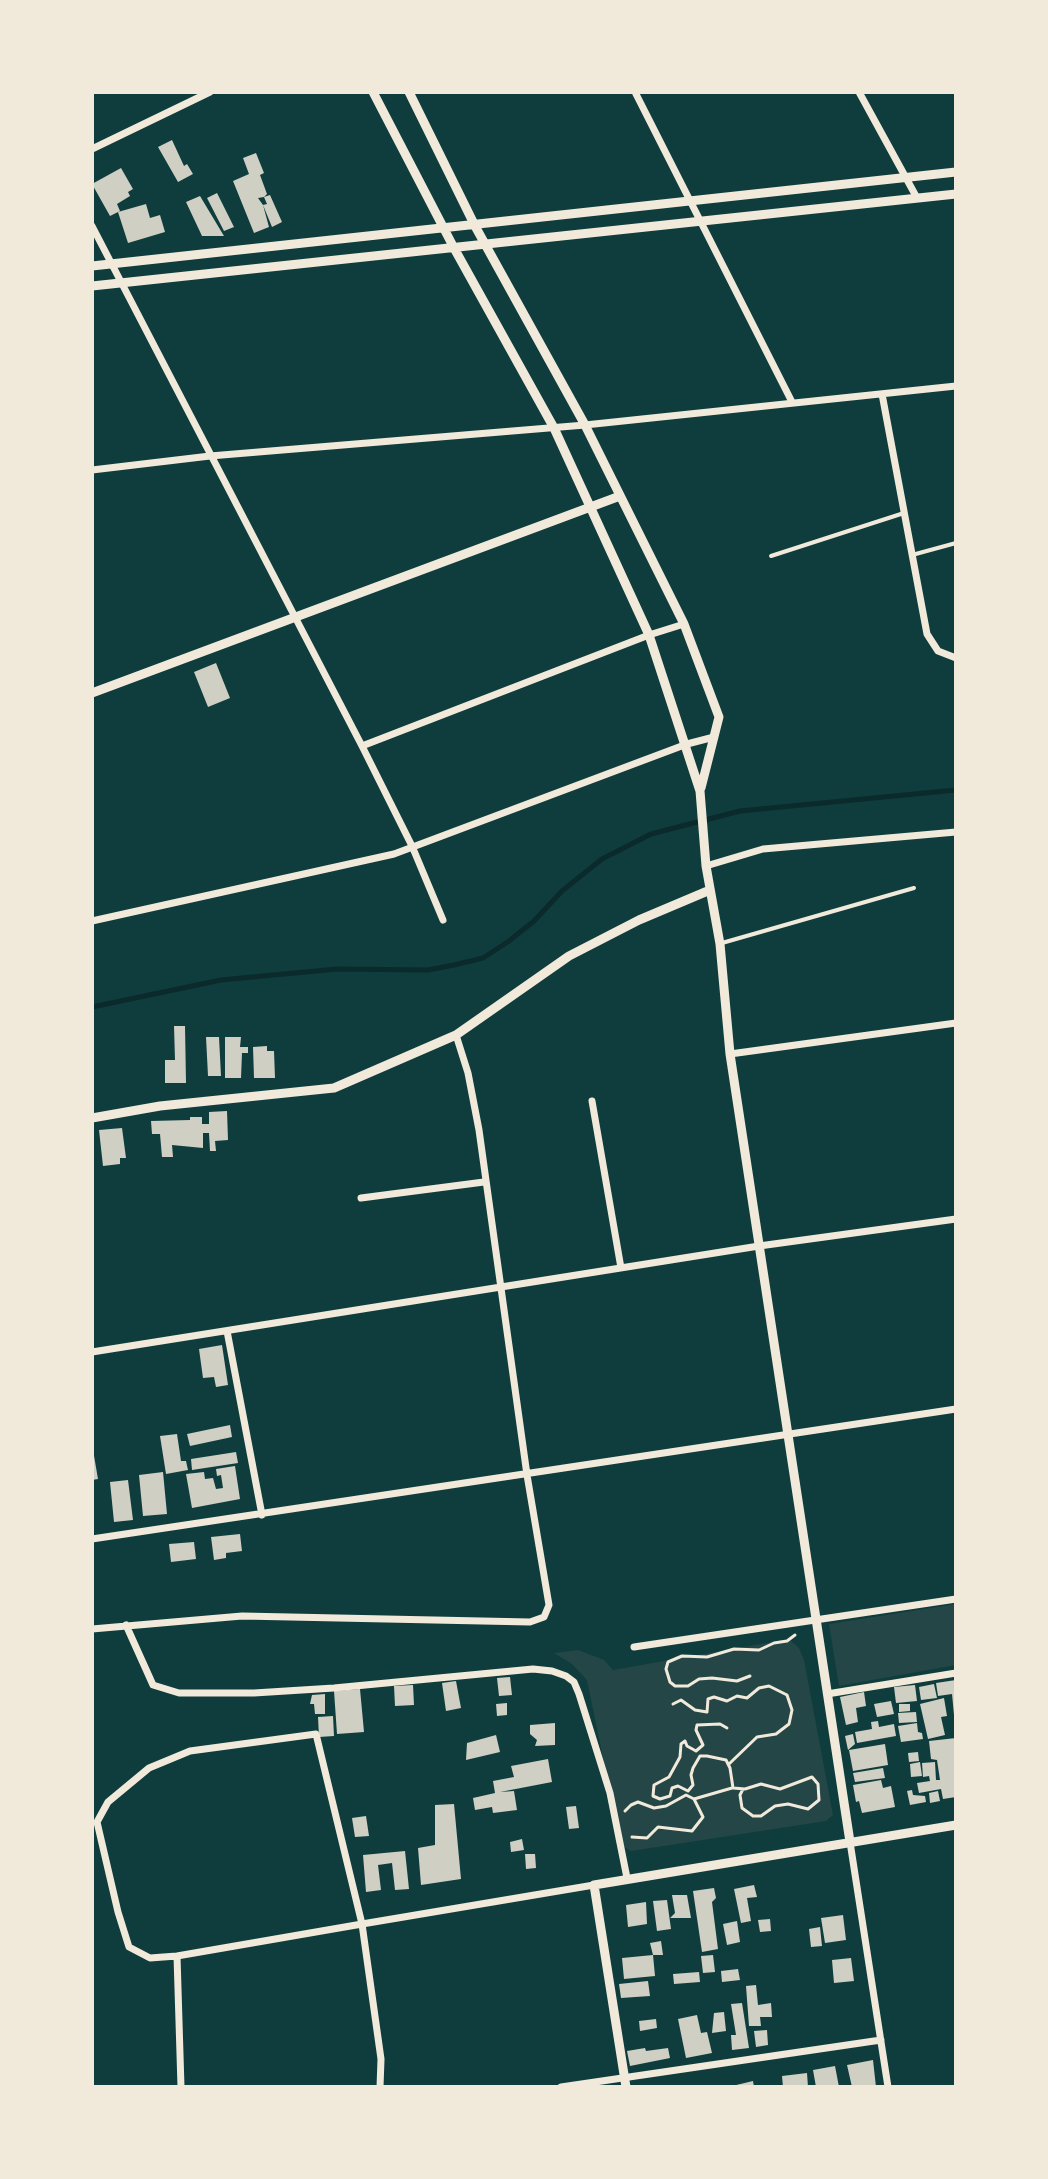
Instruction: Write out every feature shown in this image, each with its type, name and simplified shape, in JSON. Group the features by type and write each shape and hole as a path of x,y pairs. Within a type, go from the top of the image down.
{"street":[{"path":"92,149 210,92"},
{"path":"373,92 454,248 554,428 649,635 700,791 706,866 720,944 730,1054 888,2087"},
{"path":"409,92 475,226 585,425 684,624 719,717 700,791"},
{"path":"635,92 792,402"},
{"path":"859,92 917,198"},
{"path":"92,266 956,172"},
{"path":"839,185 844,206"},
{"path":"92,286 956,194"},
{"path":"92,226 362,746 412,846 443,920"},
{"path":"92,470 210,456 585,425 956,386"},
{"path":"882,394 927,634 938,651 956,658"},
{"path":"92,693 620,496"},
{"path":"362,746 684,624"},
{"path":"92,921 394,854 687,744 714,737"},
{"path":"706,866 763,849 956,832"},
{"path":"92,1118 160,1106 334,1088 456,1035 569,956 639,920 710,890"},
{"path":"730,1054 956,1023"},
{"path":"92,1629 242,1616 530,1622 544,1617 549,1605 468,1073 456,1035"},
{"path":"592,1101 621,1268"},
{"path":"361,1198 484,1182"},
{"path":"92,1352 759,1246 956,1219"},
{"path":"227,1331 262,1515"},
{"path":"92,1539 956,1409"},
{"path":"634,1647 956,1599"},
{"path":"126,1625 153,1685 179,1693 254,1693 334,1688 533,1669 552,1671 574,1682 610,1793 627,1878"},
{"path":"827,1694 956,1673"},
{"path":"380,2087 381,2059 362,1924 316,1734 190,1751 149,1768 108,1802 94,1822 129,1947 150,1958 177,1956 362,1924 594,1885 627,1878 956,1825"},
{"path":"594,1885 625,2083"},
{"path":"177,1956 181,2087"},
{"path":"561,2087 625,2083 881,2040"}],"lane":[{"path":"771,556 904,513"},
{"path":"912,555 956,543"},
{"path":"720,944 914,888"}],"path":[{"path":"750,1676 737,1681 699,1679 688,1686 675,1686 670,1682 666,1669 668,1662 682,1656 707,1657 734,1649 759,1650 787,1641 794,1638 797,1623"},
{"path":"673,1704 681,1700 695,1710 707,1712 708,1699 714,1697 727,1701 737,1696 747,1698 759,1688 769,1686 787,1695 792,1710 789,1724 776,1734 757,1737 729,1764"},
{"path":"727,1728 720,1724 697,1725 703,1745 696,1751 685,1741 681,1744 680,1757 669,1777 654,1785 653,1796 660,1799 670,1796 672,1788 678,1786 688,1791 693,1785 691,1775 700,1756 720,1758 729,1764 733,1788"},
{"path":"694,1799 761,1784 780,1789 812,1777 818,1784 819,1800 808,1809 788,1804 775,1806 761,1816 753,1816 742,1808 740,1795 743,1789"},
{"path":"622,1816 638,1802 654,1808 666,1806 686,1795 694,1799 703,1817 692,1831 658,1827 647,1838 637,1839 624,1833"}],"shaded area":[{"path":"956,1604 956,1665 839,1686 829,1624"},
{"path":"789,1639 799,1648 804,1660 833,1815 826,1821 631,1851 621,1845 587,1680 572,1664 554,1653 578,1650 604,1660 613,1670"}],"building":[{"path":"172,140 184,166 187,164 193,174 178,182 158,147"},
{"path":"256,153 264,173 260,175 267,194 258,198 269,227 254,233 233,181 249,174 243,158"},
{"path":"121,168 133,189 128,192 130,196 117,204 120,211 110,216 92,184"},
{"path":"217,193 234,227 224,231 207,198"},
{"path":"270,195 282,222 272,227 263,205 267,204 264,197"},
{"path":"200,196 224,236 202,236 186,202"},
{"path":"146,204 150,218 160,215 165,232 128,243 118,212"},
{"path":"216,663 230,698 208,707 194,672"},
{"path":"174,1026 185,1026 186,1083 165,1083 165,1060 175,1060"},
{"path":"206,1037 219,1037 221,1076 208,1076"},
{"path":"225,1037 241,1037 240,1047 248,1047 248,1053 242,1053 241,1078 225,1078"},
{"path":"267,1046 267,1051 274,1051 275,1078 254,1078 253,1047"},
{"path":"227,1111 228,1140 215,1141 216,1151 210,1151 209,1133 203,1133 203,1148 172,1145 173,1157 162,1157 160,1134 152,1134 151,1121 202,1117 202,1124 209,1124 209,1112"},
{"path":"122,1128 126,1158 120,1158 120,1164 103,1166 99,1130"},
{"path":"222,1345 228,1385 216,1387 214,1377 203,1378 199,1349"},
{"path":"230,1425 232,1437 190,1446 187,1434"},
{"path":"177,1434 181,1461 186,1461 188,1470 166,1474 160,1436"},
{"path":"92,1444 98,1479 92,1480"},
{"path":"236,1452 238,1463 192,1470 191,1459"},
{"path":"235,1466 240,1499 192,1508 186,1474 204,1472 205,1479 213,1478 216,1489 223,1488 221,1475 217,1476 216,1469"},
{"path":"163,1472 167,1514 143,1516 139,1475"},
{"path":"128,1480 133,1520 114,1522 110,1482"},
{"path":"240,1534 242,1551 226,1553 226,1558 214,1560 211,1537"},
{"path":"194,1542 196,1559 171,1562 169,1544"},
{"path":"510,1677 512,1695 499,1696 497,1678"},
{"path":"956,1680 954,1715 952,1694 938,1696 936,1683"},
{"path":"456,1681 461,1708 446,1711 442,1683"},
{"path":"934,1684 937,1698 921,1700 919,1687"},
{"path":"413,1685 414,1705 395,1706 394,1686"},
{"path":"915,1685 917,1701 896,1703 894,1687"},
{"path":"360,1689 364,1732 337,1734 334,1691"},
{"path":"864,1692 866,1706 856,1708 858,1722 846,1725 840,1697"},
{"path":"325,1694 325,1714 315,1714 314,1704 310,1704 312,1695"},
{"path":"944,1698 947,1716 941,1717 945,1735 928,1739 920,1704"},
{"path":"891,1701 894,1714 877,1717 874,1704"},
{"path":"507,1703 507,1715 497,1716 496,1704"},
{"path":"899,1704 910,1704 910,1711 899,1712"},
{"path":"916,1712 917,1722 899,1723 898,1713"},
{"path":"333,1716 334,1736 319,1737 318,1717"},
{"path":"878,1721 879,1727 894,1724 896,1736 857,1743 855,1732 872,1729 871,1722"},
{"path":"555,1723 555,1745 535,1746 537,1740 530,1734 530,1725"},
{"path":"917,1723 923,1739 901,1742 898,1726"},
{"path":"853,1734 855,1744 848,1750 845,1736"},
{"path":"496,1735 500,1752 466,1760 467,1743"},
{"path":"956,1738 956,1797 943,1799 941,1789 919,1793 917,1783 930,1781 929,1776 923,1777 922,1763 935,1762 936,1780 940,1780 937,1760 931,1759 929,1741"},
{"path":"885,1744 888,1765 853,1771 849,1750"},
{"path":"918,1752 919,1761 909,1762 908,1753"},
{"path":"548,1759 552,1782 500,1792 514,1791 517,1810 493,1813 492,1807 475,1810 473,1798 495,1793 493,1781 514,1777 511,1766"},
{"path":"920,1762 922,1776 911,1777 910,1764"},
{"path":"883,1768 885,1778 855,1782 853,1773"},
{"path":"881,1780 883,1788 891,1786 895,1807 862,1813 853,1785"},
{"path":"912,1790 913,1795 925,1796 926,1802 910,1805 907,1791"},
{"path":"938,1791 940,1801 930,1803 929,1793"},
{"path":"454,1804 461,1879 421,1885 418,1848 435,1845 435,1805"},
{"path":"576,1806 579,1828 569,1829 566,1807"},
{"path":"366,1816 369,1836 355,1837 352,1818"},
{"path":"522,1839 524,1850 511,1852 510,1842"},
{"path":"405,1851 409,1889 395,1890 392,1863 378,1865 381,1890 366,1892 363,1855"},
{"path":"525,1854 535,1854 536,1868 526,1869"},
{"path":"754,1885 757,1897 747,1898 751,1921 741,1923 734,1889"},
{"path":"714,1888 716,1898 712,1902 718,1949 702,1952 693,1891"},
{"path":"672,1895 687,1895 691,1918 670,1918 675,1913"},
{"path":"667,1900 671,1929 657,1931 653,1901"},
{"path":"646,1902 647,1924 628,1927 626,1905"},
{"path":"843,1915 846,1940 825,1943 821,1918"},
{"path":"770,1919 771,1931 760,1932 758,1920"},
{"path":"737,1921 740,1942 727,1945 723,1924"},
{"path":"820,1927 822,1946 811,1947 809,1929"},
{"path":"661,1941 663,1955 653,1955 650,1943"},
{"path":"653,1955 655,1976 624,1979 622,1958"},
{"path":"713,1955 715,1972 703,1973 701,1956"},
{"path":"851,1958 854,1981 834,1983 832,1960"},
{"path":"738,1969 740,1980 722,1982 721,1971"},
{"path":"699,1972 700,1982 674,1984 673,1974"},
{"path":"648,1981 650,1996 621,1998 619,1984"},
{"path":"756,1985 758,2005 771,2003 772,2017 760,2017 761,2026 749,2026 746,1986"},
{"path":"742,2003 749,2048 732,2050 731,2035 736,2035 731,2004"},
{"path":"724,2012 726,2031 712,2033 714,2013"},
{"path":"697,2015 701,2033 707,2032 712,2053 686,2058 678,2019"},
{"path":"656,2019 657,2028 640,2031 639,2021"},
{"path":"767,2030 768,2045 756,2047 754,2031"},
{"path":"645,2048 646,2051 668,2048 670,2058 630,2066 627,2051"},
{"path":"873,2060 876,2087 852,2087 847,2065"},
{"path":"835,2066 839,2087 816,2087 813,2070"},
{"path":"807,2073 808,2087 783,2087 782,2076"},
{"path":"753,2081 754,2087 732,2087 732,2086"}],"waterway":[{"path":"92,1007 221,980 337,969 428,970 483,958 534,921 562,891 602,859 651,834 740,811 956,790"}]}
